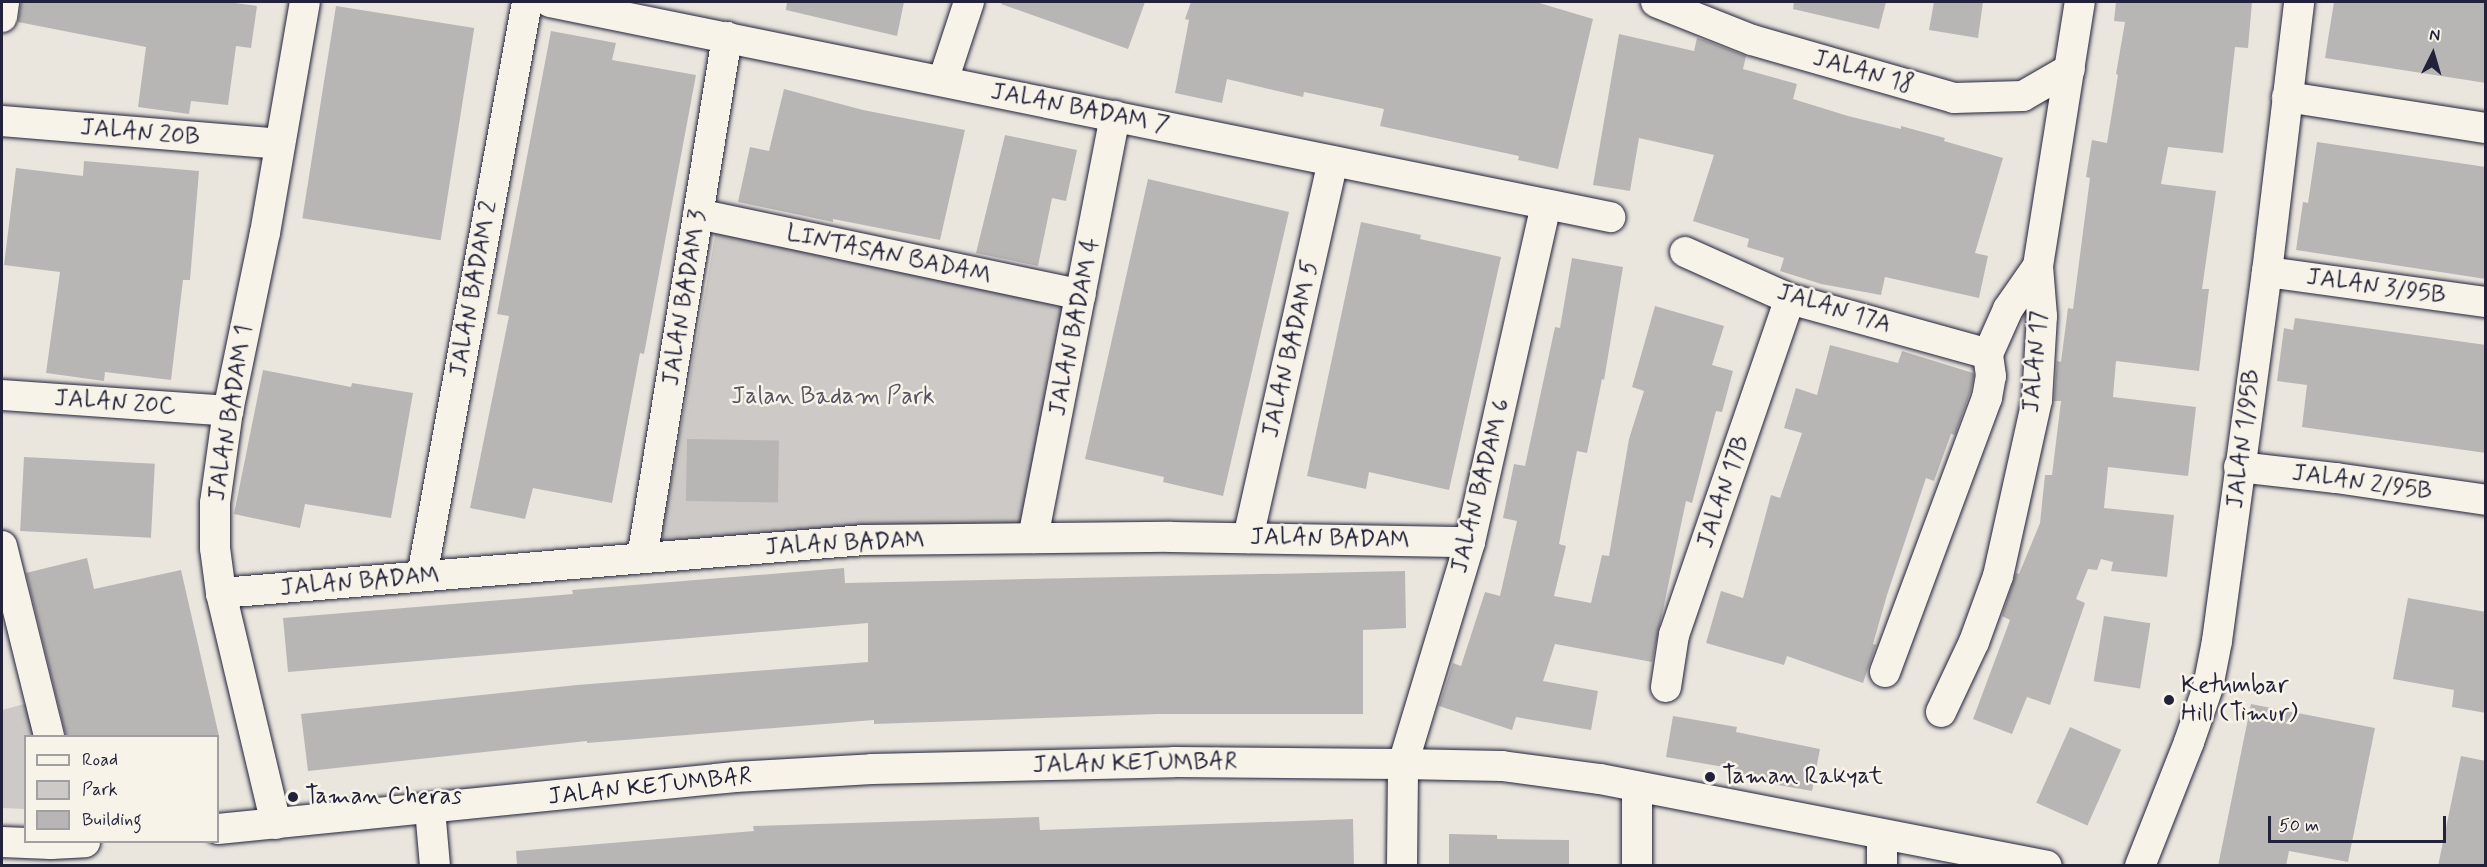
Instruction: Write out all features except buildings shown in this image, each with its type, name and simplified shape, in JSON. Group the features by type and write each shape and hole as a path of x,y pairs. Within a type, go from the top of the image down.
{"street":[{"path":"2,17 4,2"},
{"name":"JALAN BADAM 1","path":"276,824 221,593 215,548 215,503 228,411 265,233 305,2"},
{"name":"JALAN BADAM 2","path":"422,576 527,2"},
{"name":"JALAN BADAM 7","path":"550,2 1610,217"},
{"path":"943,81 969,2"},
{"name":"JALAN 18","path":"1656,2 1752,40 1954,98 2023,96 2070,69"},
{"name":"JALAN 17","path":"1941,712 1974,642 1998,576 2037,400 2042,316 2038,266 2080,2"},
{"name":"JALAN 1/95B","path":"2140,866 2208,687 2225,592 2239,467 2267,272 2299,2"},
{"name":"JALAN BADAM 3","path":"642,558 727,37"},
{"path":"2287,97 2486,128"},
{"name":"JALAN BADAM 4","path":"1033,538 1115,116"},
{"name":"JALAN 20B","path":"2,122 279,144"},
{"name":"JALAN BADAM 5","path":"1248,538 1333,160"},
{"name":"JALAN BADAM 6","path":"1402,866 1403,764 1470,542 1546,204"},
{"name":"LINTASAN BADAM","path":"698,214 1081,295"},
{"name":"JALAN 17A","path":"1685,252 1790,299 1988,354"},
{"path":"1886,672 1988,398 1991,376 1988,354 2007,309 2038,266"},
{"name":"JALAN 3/95B","path":"2267,272 2486,302"},
{"name":"JALAN 17B","path":"1666,687 1674,635 1790,299"},
{"name":"JALAN 20C","path":"2,395 228,411"},
{"name":"JALAN 2/95B","path":"2239,467 2336,478 2486,500"},
{"name":"JALAN BADAM","path":"221,593 864,540 1248,538 1470,542"},
{"path":"2,546 49,735"},
{"name":"JALAN KETUMBAR","path":"219,829 735,777 872,769 1174,762 1502,766 1600,779 1882,836 2047,866"},
{"path":"1636,866 1637,787"},
{"path":"430,809 435,866"},
{"path":"1882,836 1882,866"},
{"path":"2,842 24,842"}],"green space":[{"name":"Jalan Badam Park","path":"717,225 1081,295 1033,538 659,550"},
{"path":"28,703 37,735 24,735 24,809 2,808 2,710"}],"place":[{"name":"Ketumbar Hill (Timur)","path":"2169,700"},
{"name":"Taman Rakyat","path":"1710,777"},
{"name":"Taman Cheras","path":"293,797"}]}
